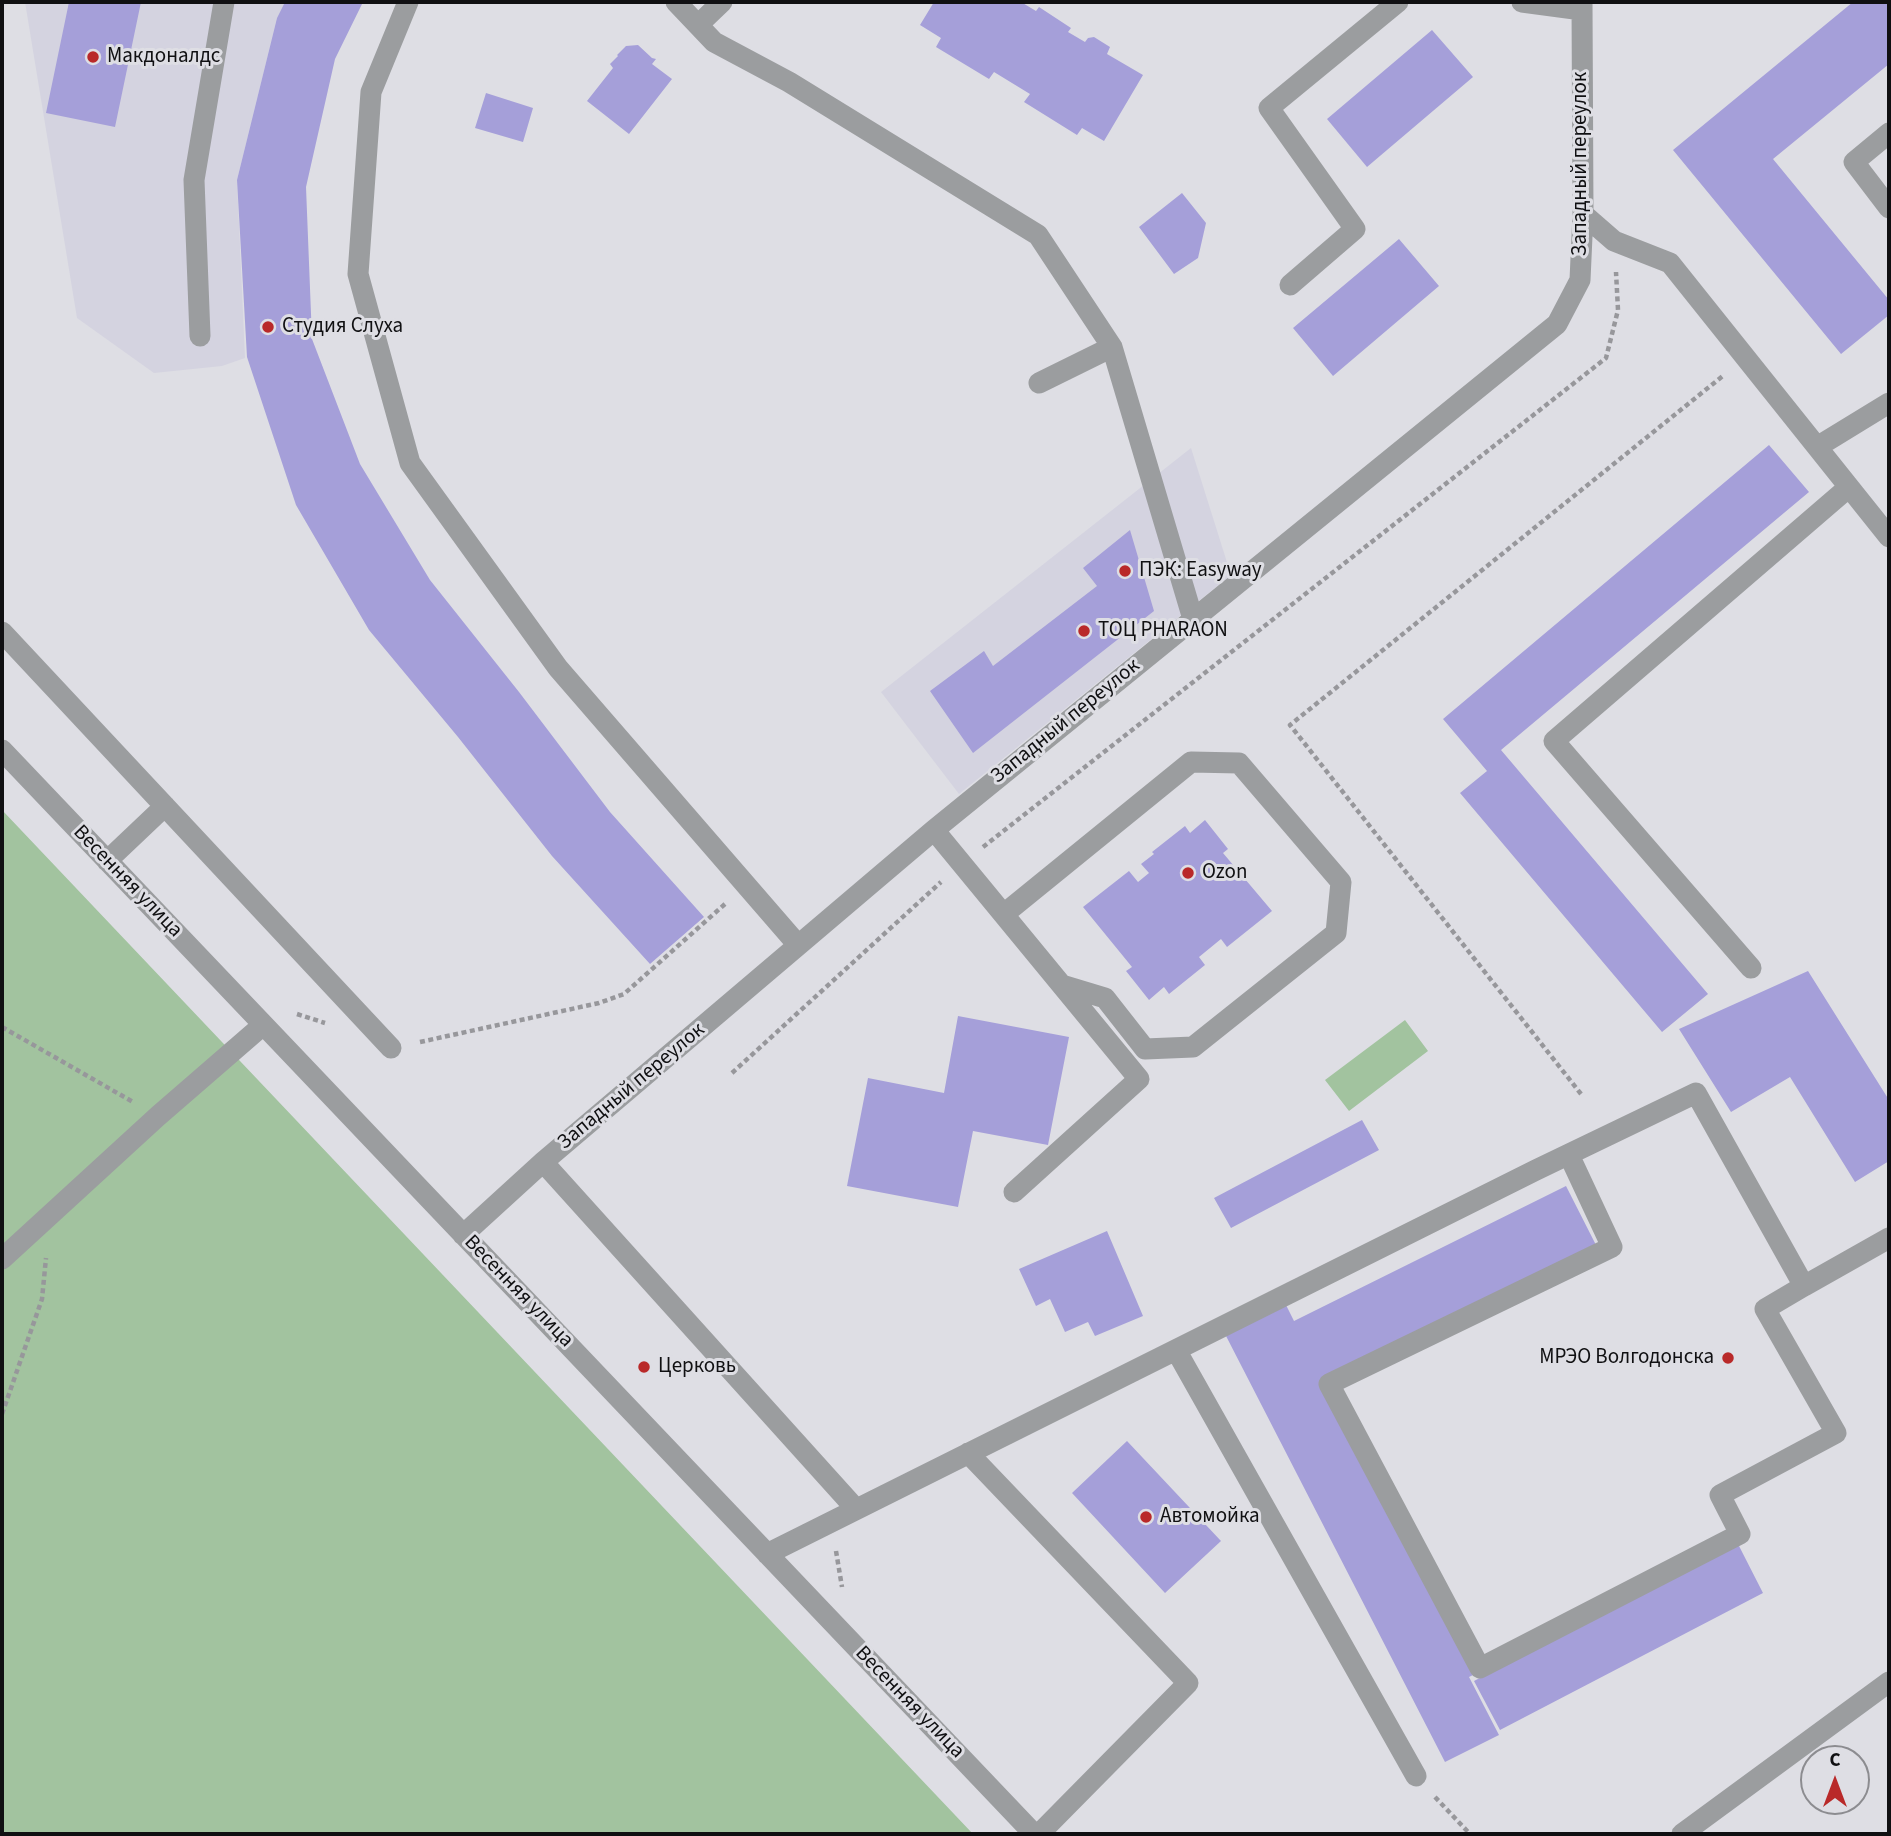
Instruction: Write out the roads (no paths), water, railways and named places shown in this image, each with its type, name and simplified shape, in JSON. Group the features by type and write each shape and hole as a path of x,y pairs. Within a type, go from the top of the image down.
{"street":[{"path":"200,336 194,180 224,2"},
{"path":"408,2 371,92 358,274 410,463 558,668 798,945"},
{"path":"676,2 714,42 789,82 1038,235 1112,347 1194,619"},
{"path":"698,25 722,2"},
{"path":"1290,285 1355,229 1269,108 1398,2"},
{"path":"1522,2 1582,6"},
{"name":"Западный переулок","path":"463,1235 543,1162 934,830 1557,324 1580,280 1583,214 1582,6"},
{"path":"1889,133 1854,162 1889,208"},
{"path":"1583,214 1614,241 1670,263 1889,537"},
{"path":"1039,383 1112,347"},
{"path":"1818,447 1889,403"},
{"path":"1751,968 1554,741 1849,487"},
{"path":"2,632 391,1048"},
{"name":"Весенняя улица","path":"2,750 1034,1834"},
{"path":"1004,914 1191,762 1240,763 1341,882 1336,933 1193,1047 1145,1049 1105,998 1062,985"},
{"path":"107,861 165,806"},
{"path":"934,830 1139,1079 1014,1192"},
{"path":"2,1259 158,1116 263,1025"},
{"path":"766,1554 1696,1093 1804,1286"},
{"path":"1569,1155 1612,1247 1329,1384 1479,1668 1740,1534 1720,1495 1836,1433 1765,1309 1889,1238"},
{"path":"543,1162 856,1509"},
{"path":"1176,1350 1416,1776"},
{"path":"968,1453 1188,1683 1039,1834"},
{"path":"1695,1830 1889,1682"}],"place":[{"name":"Макдоналдс","path":"93,57"},
{"name":"Студия Слуха","path":"268,327"},
{"name":"ПЭК: Easyway","path":"1125,571"},
{"name":"ТОЦ PHARAON","path":"1084,631"},
{"name":"Ozon","path":"1188,873"},
{"name":"МРЭО Волгодонска","path":"1728,1358"},
{"name":"Церковь","path":"644,1367"},
{"name":"Автомойка","path":"1146,1517"}]}
